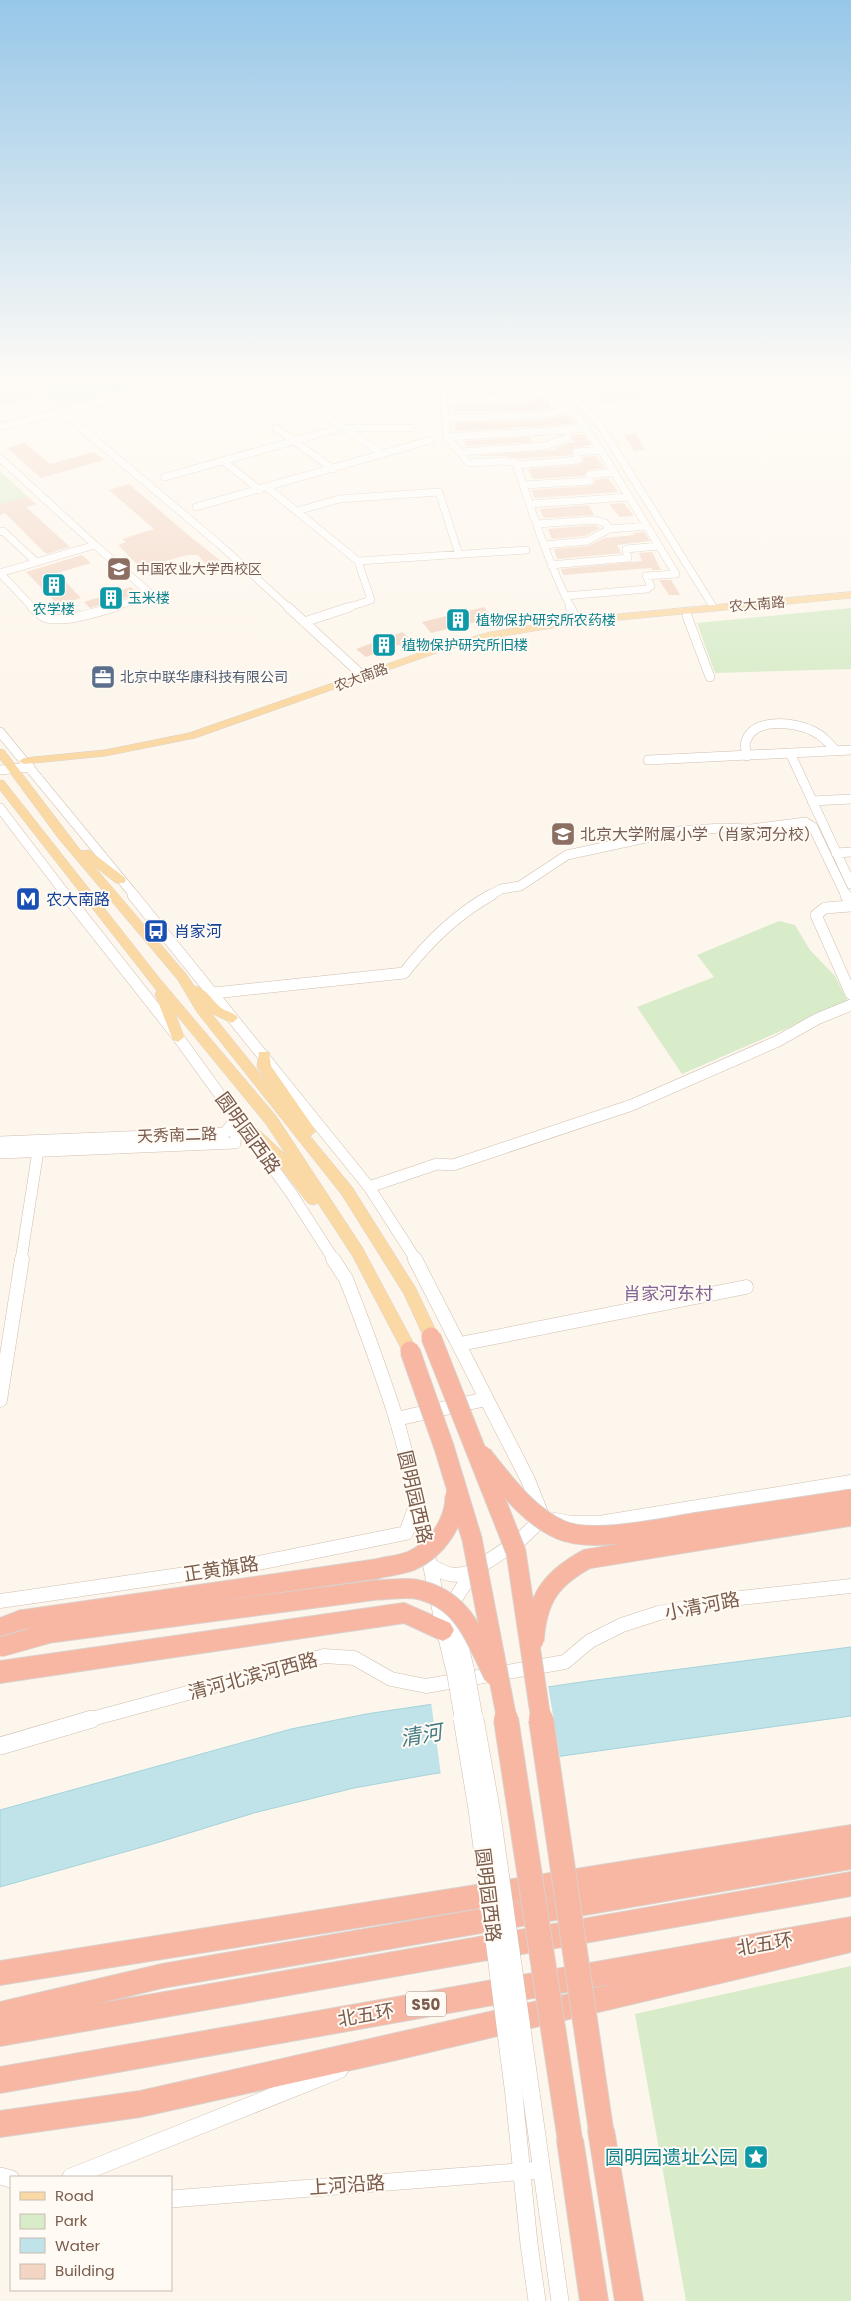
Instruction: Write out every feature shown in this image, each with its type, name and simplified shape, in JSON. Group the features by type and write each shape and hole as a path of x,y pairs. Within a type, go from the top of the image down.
{"highway":[{"path":"431,1338 516,1552 533,1680 601,2130 629,2301"},
{"name":"圆明园西路","path":"410,1351 444,1447 472,1539 502,1690 594,2301"},
{"path":"472,1444 522,1502 540,1518 564,1531 594,1535 624,1532 851,1499"},
{"path":"0,1624 376,1569 413,1560 437,1541 454,1517 456,1498 444,1447"},
{"path":"533,1680 537,1618 543,1599 564,1571 588,1559 613,1554 851,1516"},
{"path":"0,1647 50,1633 376,1590 414,1589 442,1600 465,1618 502,1690"},
{"path":"0,1672 404,1613 443,1630"},
{"path":"0,1628 21,1620"},
{"path":"0,1973 851,1837"},
{"path":"0,2014 162,1976 851,1857"},
{"path":"0,2033 851,1884"},
{"name":"北五环","path":"0,2080 851,1929"},
{"path":"0,2124 140,2104 396,2047 851,1940"}],"main road":[{"name":"农大南路","path":"27,764 105,753 191,736 466,641 517,630 577,621 851,595"},
{"name":"农大南路","path":"27,764 105,760 195,742 448,653 495,640 562,629 851,601"},
{"path":"0,752 7,765 63,837 182,977 218,1012 232,1018"},
{"name":"圆明园西路","path":"0,782 156,982 271,1120 357,1251 410,1351"},
{"path":"63,837 120,880"},
{"path":"182,977 201,1010 347,1191 410,1291 431,1338"},
{"path":"156,982 178,1037"},
{"path":"264,1055 264,1068 309,1129 310,1145"},
{"path":"237,1118 281,1158 357,1251"}],"street":[{"path":"32,487 152,595 72,618 44,616 0,573 95,545"},
{"path":"153,487 220,544 363,676"},
{"path":"257,487 260,490"},
{"path":"525,487 551,565 577,621"},
{"path":"565,596 647,588 651,586 646,576 676,574 623,487"},
{"path":"639,487 714,608"},
{"path":"196,507 268,488 358,561 371,600 304,622"},
{"path":"297,511 339,499 439,492 459,554"},
{"path":"530,504 629,497"},
{"path":"537,524 595,520 606,523 610,529"},
{"path":"544,545 587,541 610,529 647,526"},
{"path":"0,532 3,531 36,562"},
{"path":"551,565 628,558 626,549 659,546"},
{"path":"358,561 526,550"},
{"path":"687,616 710,677"},
{"path":"747,756 744,744 747,736 760,728 778,724 793,724 819,733 829,740 836,751"},
{"path":"0,732 214,993 232,1018 264,1055 369,1187 417,1262 528,1480 543,1518 572,1523 599,1523 851,1482"},
{"path":"648,760 851,750"},
{"path":"790,753 851,884"},
{"path":"0,770 7,765 27,764"},
{"path":"812,801 851,799"},
{"name":"圆明园西路","path":"0,808 126,973 178,1037 291,1193 346,1279 396,1419 417,1501 443,1630 461,1671"},
{"path":"214,993 404,973 425,946 473,905 501,889 520,886 566,855 678,831 722,828 751,829 805,822 813,827 851,906 825,908 816,915 851,994"},
{"path":"836,853 851,852"},
{"path":"369,1187 437,1164 453,1164 632,1105 778,1042 817,1018 851,1005"},
{"name":"天秀南二路","path":"0,1142 225,1133 237,1118"},
{"name":"天秀南二路","path":"0,1153 235,1143 237,1118"},
{"path":"0,1400 38,1151"},
{"path":"460,1344 746,1287"},
{"path":"396,1419 486,1399"},
{"name":"正黄旗路","path":"0,1601 248,1565 406,1532 417,1501"},
{"name":"圆明园西路","path":"543,1518 520,1540 473,1570 452,1604 477,1809 523,2094 542,2170 560,2301"},
{"path":"430,1565 446,1575 458,1578 473,1570"},
{"name":"小清河路","path":"565,1662 576,1649 595,1636 634,1621 695,1604 851,1586"},
{"name":"清河北滨河西路","path":"0,1746 29,1736 324,1656 354,1658 391,1679 426,1686 565,1662"},
{"path":"74,2176 396,2047"},
{"name":"圆明园西路","path":"523,2094 522,2172 537,2301"},
{"name":"上河沿路","path":"172,2199 542,2170"}],"green space":[{"path":"0,487 18,487 27,496 0,504"},
{"path":"851,608 851,669 715,673 697,623"},
{"path":"779,921 795,925 810,950 835,976 848,1002 682,1074 637,1007 714,977 697,955"},
{"name":"圆明园遗址公园","path":"851,1966 851,2301 686,2301 635,2014"}],"water":[{"name":"清河","path":"851,1647 851,1716 432,1774 354,1788 254,1813 153,1844 0,1887 0,1810 291,1729 366,1714 588,1681"}],"pier":[{"path":"548,1685 560,1758 441,1775 431,1702"}],"building":[{"path":"118,487 133,487 222,562 208,567 198,555 187,555 141,568 118,545 126,542 122,539 154,529 109,490"},
{"path":"615,487 618,492 535,498 531,490"},
{"path":"27,496 36,504 26,507 70,547 46,554 5,513 0,515 0,504"},
{"path":"624,503 634,516 620,517 609,504"},
{"path":"588,505 594,515 544,518 540,509"},
{"path":"594,525 600,528 585,536 552,539 548,529"},
{"path":"644,532 650,541 617,545 621,553 557,559 554,549 588,546 605,538 635,535 633,533"},
{"path":"652,552 661,570 653,570 651,568 563,575 561,569 642,561 639,553"},
{"name":"农学楼","path":"82,555 91,563 57,573 81,598 58,605 26,572"},
{"path":"659,580 671,580 680,595 669,595"},
{"name":"玉米楼","path":"131,587 138,594 90,608 84,602"},
{"name":"植物保护研究所农药楼","path":"484,607 493,618 431,633 422,622"},
{"name":"植物保护研究所旧楼","path":"402,632 412,640 366,657 356,649"}],"place":[{"name":"中国农业大学西校区","path":"119,569"},
{"name":"农学楼","path":"54,585"},
{"name":"玉米楼","path":"111,598"},
{"name":"植物保护研究所农药楼","path":"458,620"},
{"name":"植物保护研究所旧楼","path":"384,645"},
{"name":"北京中联华康科技有限公司","path":"103,677"},
{"name":"北京大学附属小学（肖家河分校）","path":"563,834"},
{"name":"农大南路","path":"28,899"},
{"name":"肖家河","path":"156,931"},
{"name":"圆明园遗址公园","path":"756,2157"}],"district":[{"name":"肖家河东村","path":"668,1293"}]}
